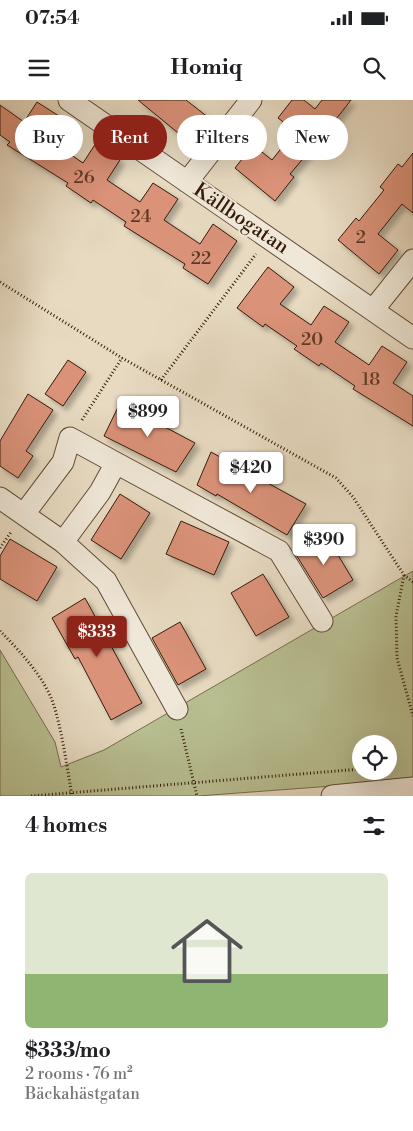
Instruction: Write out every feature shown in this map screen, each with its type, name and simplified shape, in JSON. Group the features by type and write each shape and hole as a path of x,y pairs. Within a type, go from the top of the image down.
{"street":[{"name":"Källbogatan","path":"69,100 413,338"},
{"path":"187,182 251,100"},
{"path":"373,310 413,260"},
{"path":"24,514 63,462 70,438 279,551 322,621"},
{"path":"63,542 100,492 116,462"},
{"path":"0,498 63,542 106,581 177,709"},
{"path":"332,796 413,788"}],"path":[{"path":"161,380 268,237"},
{"path":"0,282 122,358 336,478 353,497 404,576 413,582"},
{"path":"70,438 122,358"},
{"path":"404,576 396,616 397,658 413,716"},
{"path":"0,631 12,643 34,672 55,708 72,795"},
{"path":"177,709 192,781 197,796"},
{"path":"31,796 72,795 192,781 352,769"}],"green space":[{"path":"413,571 413,780 198,796 0,796 0,650 55,742 61,767 104,750"}],"building":[{"path":"138,100 186,100 205,115 177,115 177,132 167,124 167,115 156,115"},
{"path":"292,100 304,100 315,109 322,100 351,100 339,115 280,115"},
{"path":"37,102 57,115 29,115"},
{"path":"0,105 15,116 15,150 7,145 10,142 0,135"},
{"path":"93,148 93,160 120,160 107,180 140,202 153,183 178,199 164,220 200,244 213,224 237,241 208,284 183,268 185,264 124,226 126,222 93,200 91,203 66,186 68,183 31,160 79,160 83,163"},
{"path":"413,153 413,213 402,204 378,234 398,250 379,274 338,240 356,218 359,221 384,190 380,187 398,164 402,167"},
{"path":"277,154 277,160 302,160 290,174 294,177 275,201 235,168 241,160 267,160 267,156 272,160"},
{"path":"268,267 294,287 280,304 311,325 324,306 349,322 335,342 369,365 382,346 407,362 393,383 413,396 413,426 353,389 355,386 321,363 319,366 294,349 297,346 265,324 263,327 237,308"},
{"path":"68,360 86,372 63,406 45,394"},
{"path":"28,394 53,410 26,451 33,456 18,478 0,466 0,441"},
{"path":"120,403 166,425 165,427 195,443 176,472 104,436"},
{"path":"211,452 306,504 287,535 217,494 216,496 197,485"},
{"path":"120,494 150,513 121,559 91,540"},
{"path":"181,521 229,542 214,575 166,554"},
{"path":"326,535 353,580 323,598 295,553"},
{"path":"10,539 57,567 37,601 0,579 0,556"},
{"path":"263,574 289,617 256,636 231,593"},
{"path":"85,598 142,703 111,720 78,657 75,659 52,618"},
{"path":"180,622 206,669 178,685 152,638"}]}
